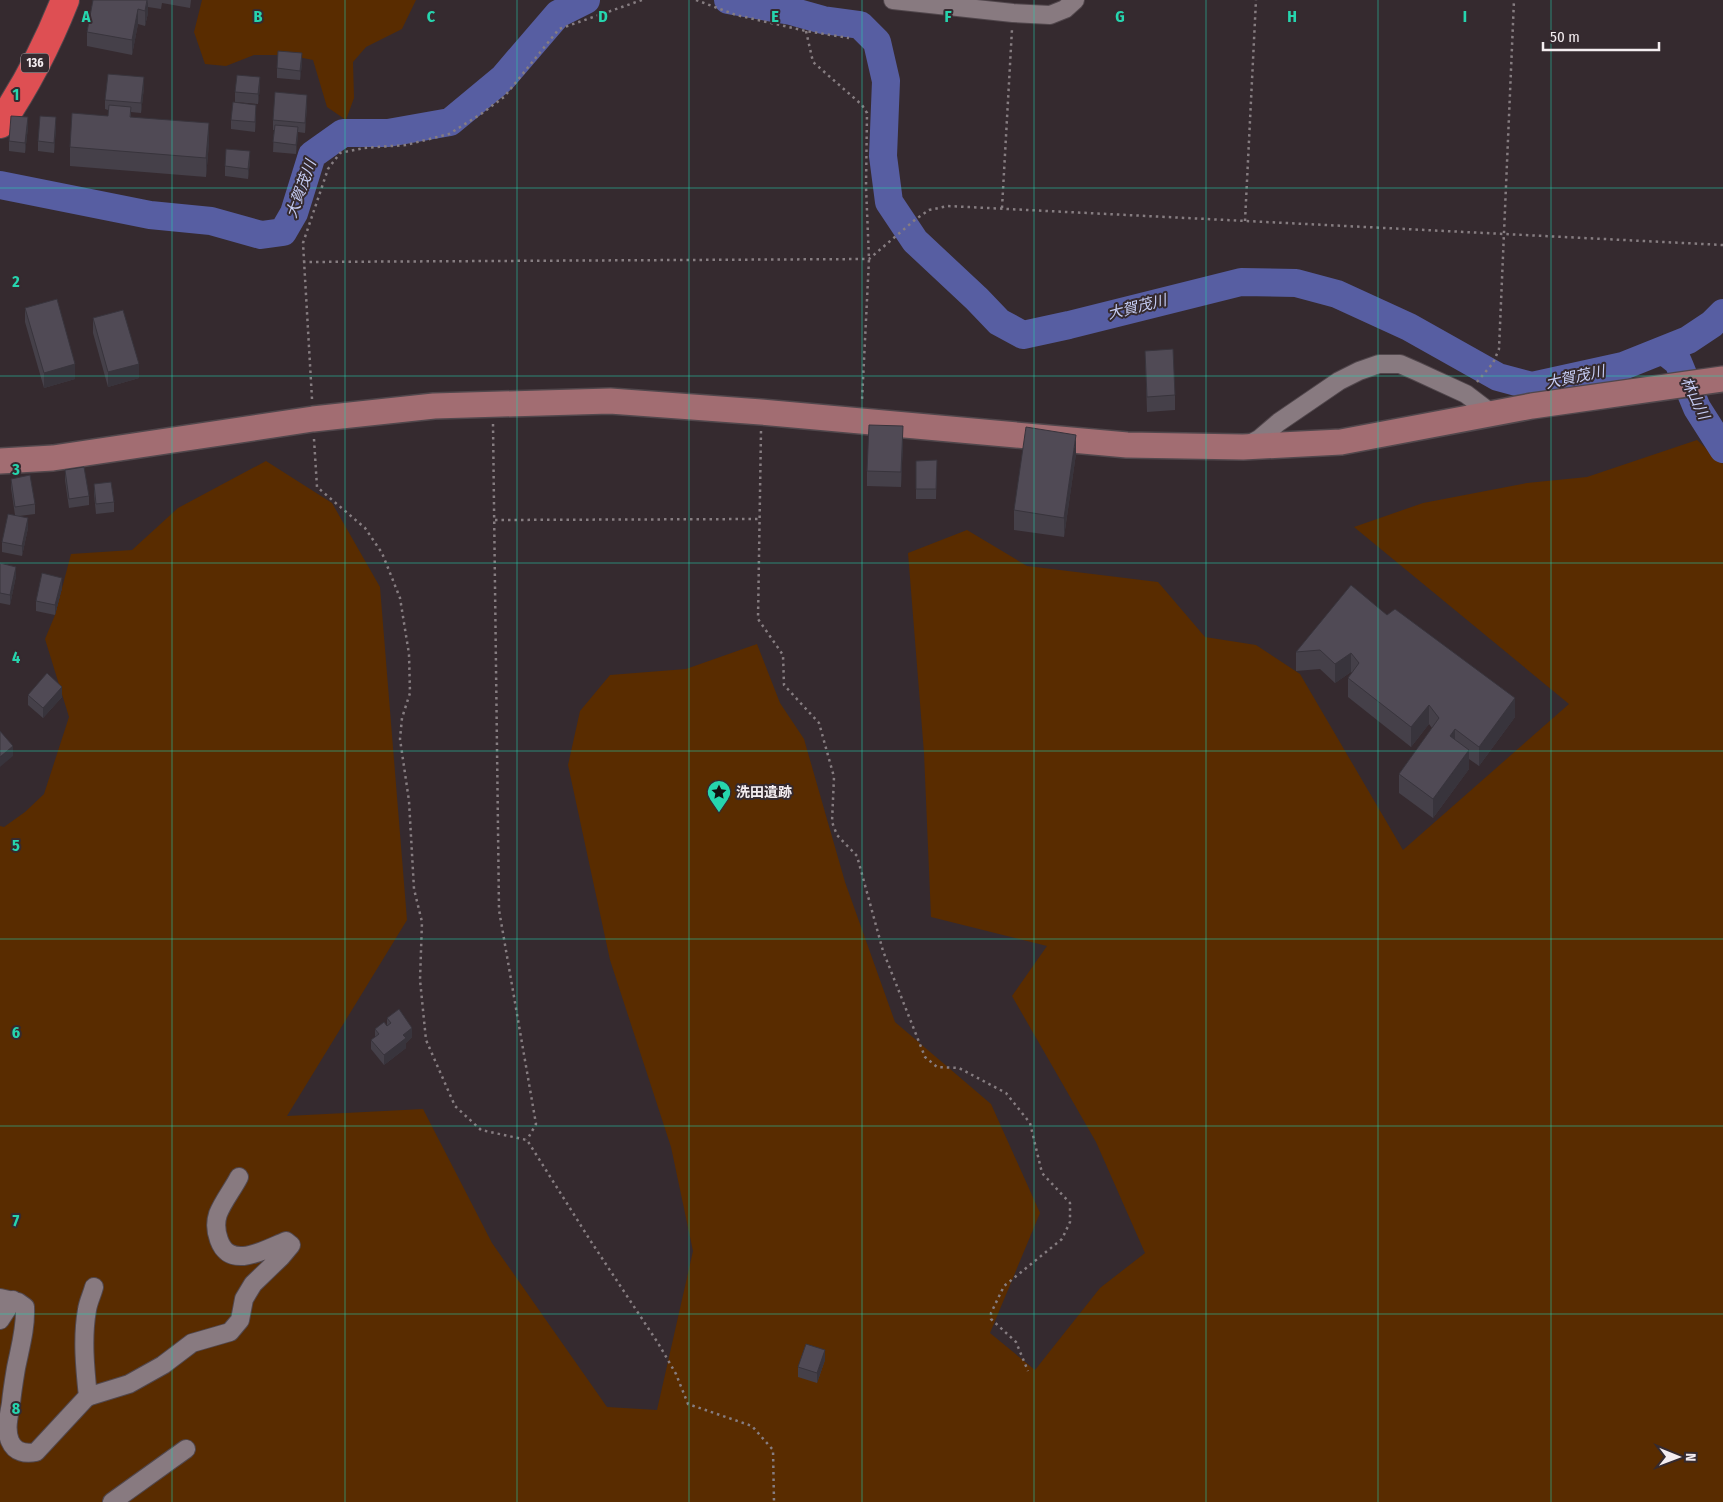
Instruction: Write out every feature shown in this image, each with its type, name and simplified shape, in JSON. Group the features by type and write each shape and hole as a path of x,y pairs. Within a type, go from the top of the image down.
{"highway":[{"name":"136","path":"0,124 15,102 65,0"}],"street":[{"path":"893,0 1050,15 1065,9 1075,0"},
{"path":"1243,447 1259,439 1279,422 1339,381 1359,370 1379,364 1400,364 1466,394 1491,413"},
{"path":"0,461 53,458 313,419 434,406 610,401 861,420 1128,445 1243,447 1341,442 1491,413 1723,379"},
{"path":"0,1320 7,1299 18,1302 25,1307 26,1322 15,1370 7,1426 10,1441 15,1449 28,1454 36,1452 88,1397 129,1384 163,1365 192,1343 230,1332 240,1320 244,1299 253,1284 291,1245 286,1241 252,1255 236,1257 227,1253 220,1244 216,1231 218,1215 239,1177"},
{"path":"88,1397 85,1363 86,1317 94,1288"},
{"path":"112,1502 186,1449"}],"path":[{"path":"642,0 559,29 504,97 449,134 406,145 364,148 340,153 328,169 303,243 316,487 365,528 382,553 400,598 409,654 410,693 402,718 400,740 409,801 414,889 422,922 420,980 426,1040 455,1106 481,1130 527,1140 658,1343 676,1374 688,1404 752,1426 773,1450 774,1502"},
{"path":"696,0 736,15 849,38"},
{"path":"1245,221 1256,0"},
{"path":"1474,384 1493,363 1499,349 1514,0"},
{"path":"1002,209 1013,12"},
{"path":"806,30 812,62 862,105 867,113 866,188 869,259 861,420"},
{"path":"303,262 869,259 929,210 948,206 1723,245"},
{"path":"493,403 499,910 536,1124 527,1140"},
{"path":"761,412 758,619 783,655 784,685 819,724 834,777 832,822 836,835 857,856 883,951 925,1057 937,1067 959,1068 1006,1093 1030,1123 1042,1173 1070,1203 1070,1222 1062,1239 1004,1286 992,1313 991,1319 1016,1342 1028,1371"},
{"path":"495,520 760,519"}],"shaded area":[{"path":"202,0 416,0 402,29 366,47 353,62 354,98 346,120 327,107 313,60 288,55 254,55 226,66 205,64 194,32"},
{"path":"1697,440 1723,464 1723,1502 0,1502 0,826 4,827 25,812 44,794 69,717 45,639 55,615 71,554 132,550 178,508 266,461 332,503 380,587 407,920 287,1116 423,1109 492,1243 607,1407 657,1410 693,1251 671,1147 610,960 568,765 580,711 610,675 686,669 757,644 780,703 804,739 845,882 895,1022 991,1104 1040,1213 990,1333 1035,1370 1100,1288 1145,1253 1096,1142 1012,996 1047,946 931,917 924,753 908,553 967,530 1027,566 1158,582 1205,637 1256,645 1300,674 1403,850 1569,704 1354,527 1423,503 1527,483 1587,477"}],"building":[{"path":"93,0 147,0 145,11 138,9 132,40 87,32"},
{"path":"278,51 302,53 300,71 277,68"},
{"path":"108,74 144,77 141,103 105,100"},
{"path":"237,75 260,77 258,94 235,92"},
{"path":"275,92 307,95 305,123 273,120"},
{"path":"233,102 256,105 255,122 231,120"},
{"path":"109,105 131,107 130,117 209,123 206,158 70,147 72,113 108,116"},
{"path":"11,116 28,117 25,143 9,141"},
{"path":"40,116 56,117 54,143 38,141"},
{"path":"275,125 298,127 296,145 273,142"},
{"path":"226,149 250,151 248,169 225,166"},
{"path":"57,299 75,364 44,373 25,308"},
{"path":"123,310 139,364 108,372 93,318"},
{"path":"1173,349 1175,395 1147,397 1145,351"},
{"path":"869,425 903,426 901,472 867,471"},
{"path":"1026,427 1076,435 1064,518 1014,510"},
{"path":"937,460 936,489 916,489 916,461"},
{"path":"84,467 89,496 69,499 65,470"},
{"path":"30,475 35,504 15,507 11,479"},
{"path":"111,482 114,502 96,504 94,484"},
{"path":"8,514 28,518 22,546 2,542"},
{"path":"0,563 16,567 10,595 0,593"},
{"path":"42,573 62,578 55,605 36,601"},
{"path":"1351,585 1387,615 1395,609 1515,698 1479,747 1455,729 1450,736 1469,750 1433,799 1399,774 1439,718 1429,705 1411,727 1348,678 1359,663 1351,653 1335,664 1320,650 1296,652"},
{"path":"47,673 62,687 43,708 28,695"},
{"path":"0,731 13,746 0,757"},
{"path":"399,1009 412,1028 403,1035 406,1038 384,1055 371,1040 379,1034 375,1029 384,1022 387,1026 391,1023 387,1018"},
{"path":"806,1344 825,1350 817,1373 798,1367"}],"waterway":[{"name":"大賀茂川","path":"0,185 150,215 211,221 261,235 283,232 294,213 312,155 343,133 388,133 450,122 503,78 558,14 586,0"},
{"name":"大賀茂川","path":"728,0 791,11 823,20 860,25 877,42 886,81 883,156 889,202 915,241 999,322 1023,335 1241,282 1296,283 1337,294 1409,327 1498,377 1532,386 1623,366 1688,340 1712,324 1723,313"},
{"name":"林山川","path":"1664,351 1678,362 1697,408 1723,449"}],"place":[{"name":"洗田遺跡","path":"719,813"}]}
